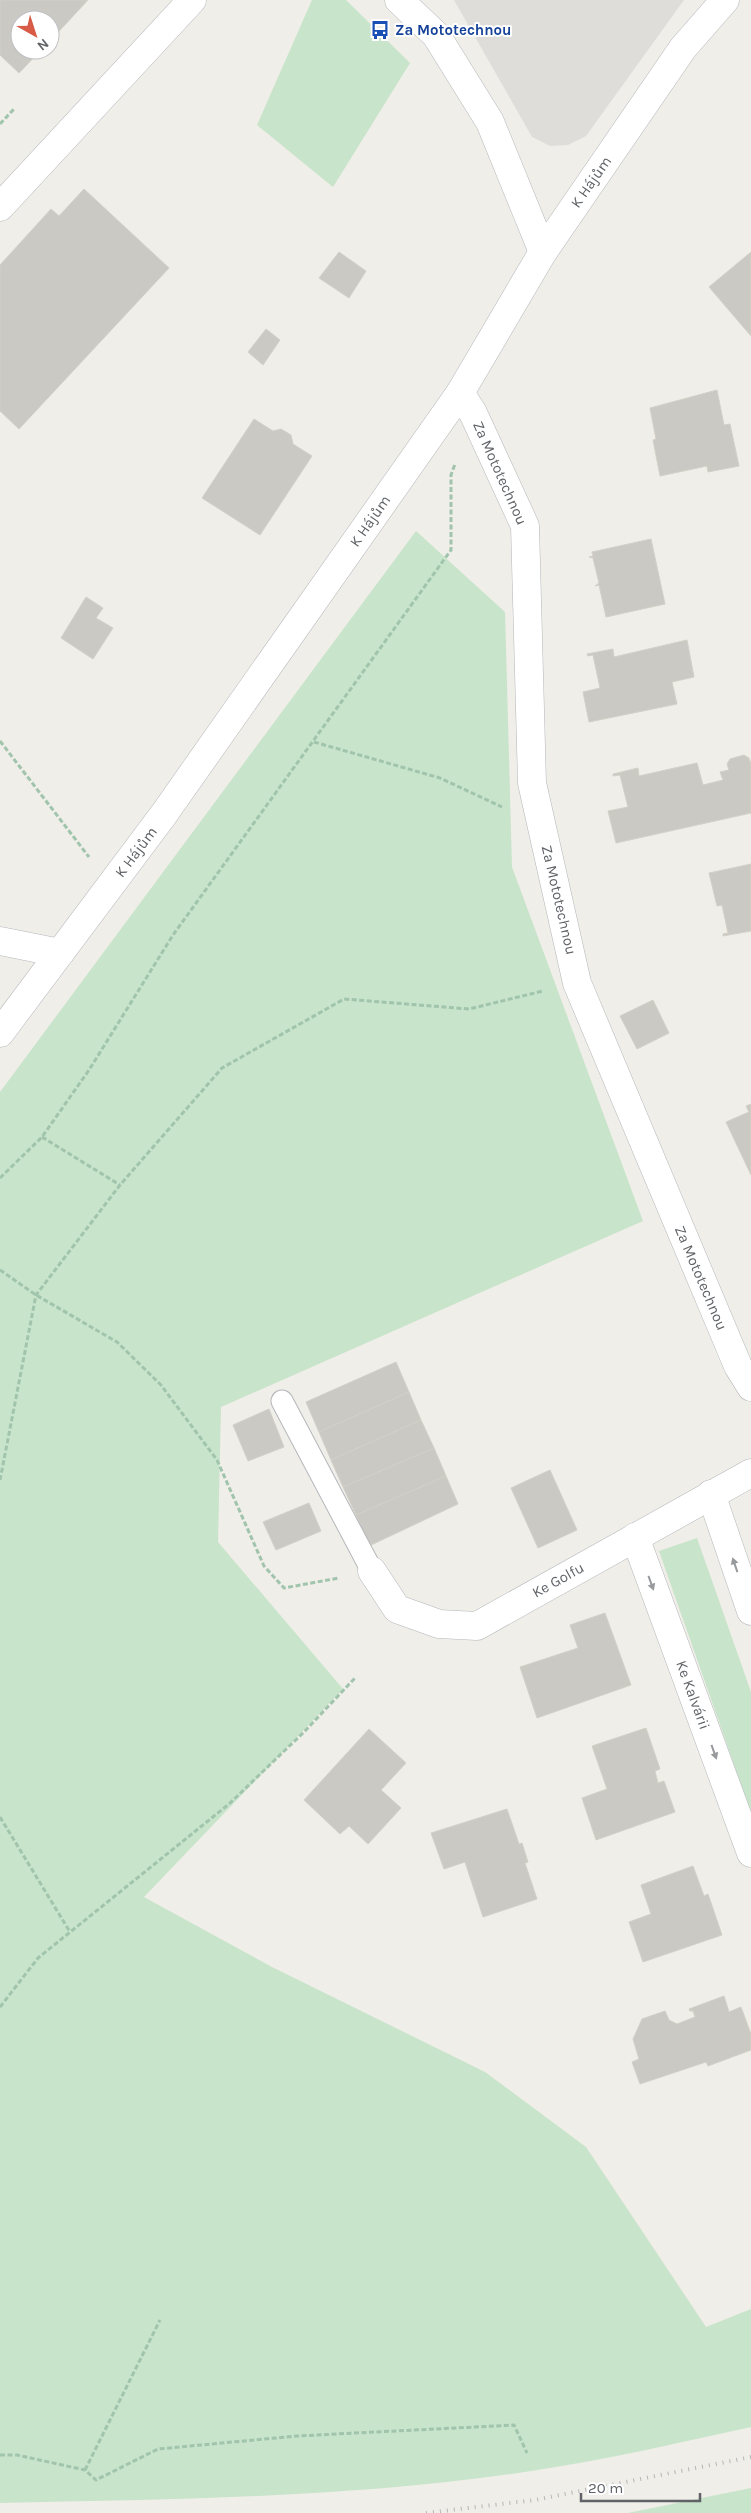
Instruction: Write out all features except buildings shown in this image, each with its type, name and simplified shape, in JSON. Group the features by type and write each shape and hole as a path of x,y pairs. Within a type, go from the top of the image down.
{"street":[{"path":"0,207 192,0"},
{"path":"399,0 436,35 490,122 543,252"},
{"name":"K Hájům","path":"0,1033 164,814 466,403 543,252 683,48 725,0"},
{"name":"Za Mototechnou","path":"466,403 525,526 532,783 577,983 738,1366 751,1387"},
{"path":"0,941 60,953"},
{"name":"Ke Golfu","path":"372,1571 397,1609 439,1624 477,1626 751,1473"},
{"path":"711,1494 751,1611"},
{"name":"Ke Kalvárii","path":"634,1537 751,1853"}],"lane":[{"path":"282,1401 372,1571"}],"path":[{"path":"0,124 14,109"},
{"path":"0,1178 42,1137 89,1070 173,935 451,550 452,475 466,403"},
{"path":"0,741 111,885"},
{"path":"314,742 440,778 542,825"},
{"path":"0,1480 36,1295 120,1185 222,1068 344,999 469,1009 577,983"},
{"path":"42,1137 120,1185"},
{"path":"0,1270 36,1295 117,1342 161,1385 217,1460 264,1566 284,1588 372,1571"},
{"path":"0,2007 38,1958 229,1804 304,1732 354,1678"},
{"path":"0,1817 70,1932"},
{"path":"85,2470 160,2320"},
{"path":"0,2455 17,2455 85,2470 96,2480 158,2449 297,2436 514,2426 527,2453"}],"shaded area":[{"path":"454,0 684,0 586,136 568,145 550,146 532,137"}],"green space":[{"path":"312,0 346,0 410,63 333,187 257,125"},
{"path":"416,531 505,612 512,867 643,1221 221,1407 218,1542 343,1689 144,1897 272,1967 485,2072 586,2147 706,2327 751,2309 751,2427 559,2467 399,2487 266,2496 0,2503 0,1092"},
{"path":"697,1538 751,1692 751,1813 659,1551"},
{"path":"751,2488 751,2513 628,2513"}],"railway":[{"path":"426,2513 535,2500 751,2457"}],"place":[{"name":"Za Mototechnou","path":"380,30"}]}
